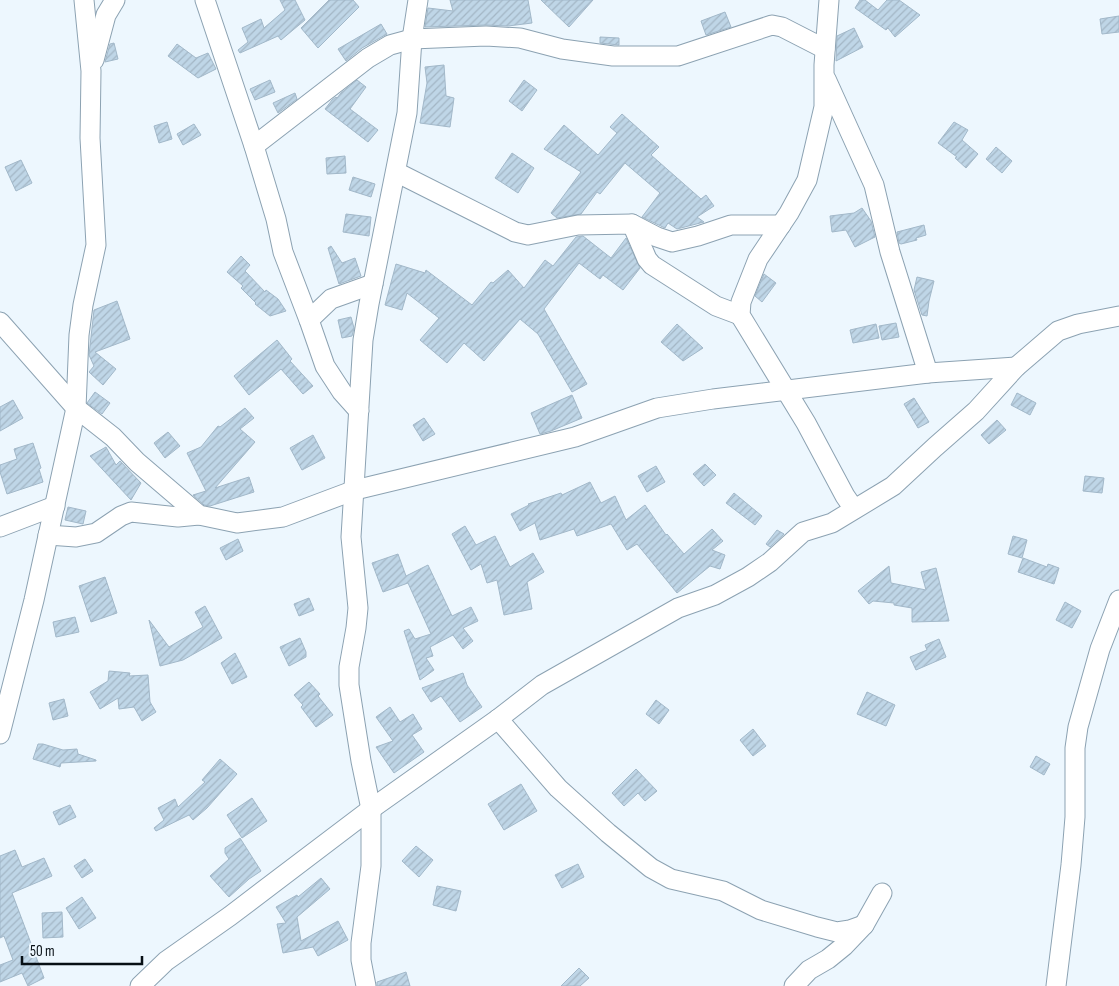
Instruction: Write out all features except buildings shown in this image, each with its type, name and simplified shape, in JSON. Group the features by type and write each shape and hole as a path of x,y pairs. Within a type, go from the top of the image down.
{"street":[{"path":"0,734 34,600 76,408 79,335 83,305 96,245 90,138 91,70 84,0"},
{"path":"91,70 106,15 115,0"},
{"path":"205,0 254,146 276,219 283,252 299,291 325,366 342,392 359,411"},
{"path":"366,986 361,960 361,943 371,866 371,808 360,761 349,685 349,667 358,608 350,538 355,490 364,340 373,284 408,112 412,40 418,0"},
{"path":"826,3 824,106 807,180 781,226 758,259 741,302 740,315 787,391 854,509"},
{"path":"254,146 368,58 390,46 412,40 486,36 520,38 562,49 613,56 678,56 772,25 782,27 825,49"},
{"path":"825,75 874,185 890,252 928,373"},
{"path":"396,172 514,232 528,235 578,225 632,224 662,240 672,242 731,225 781,226"},
{"path":"632,224 647,259 652,265 716,306 740,315"},
{"path":"309,320 331,299 373,284"},
{"path":"299,291 331,299"},
{"path":"140,986 166,962 230,916 371,808 498,719 542,685 678,608 715,595 748,577 770,562 803,532 832,523 893,486 976,411 1016,367 1058,331 1078,324 1119,316"},
{"path":"0,322 76,408 112,437 137,462 199,515"},
{"path":"48,535 76,537 96,533 121,516 131,512 178,517 199,515 237,523 283,517 355,490 575,437 657,408 714,399 928,373 1016,367"},
{"path":"0,527 54,506"},
{"path":"1056,986 1071,865 1075,816 1075,748 1078,727 1100,649 1119,600"},
{"path":"498,719 558,788 608,833 651,868 671,879 723,891 761,910 817,927 837,932 864,925"},
{"path":"794,986 809,970 828,959 844,946 864,925 882,893"}]}
